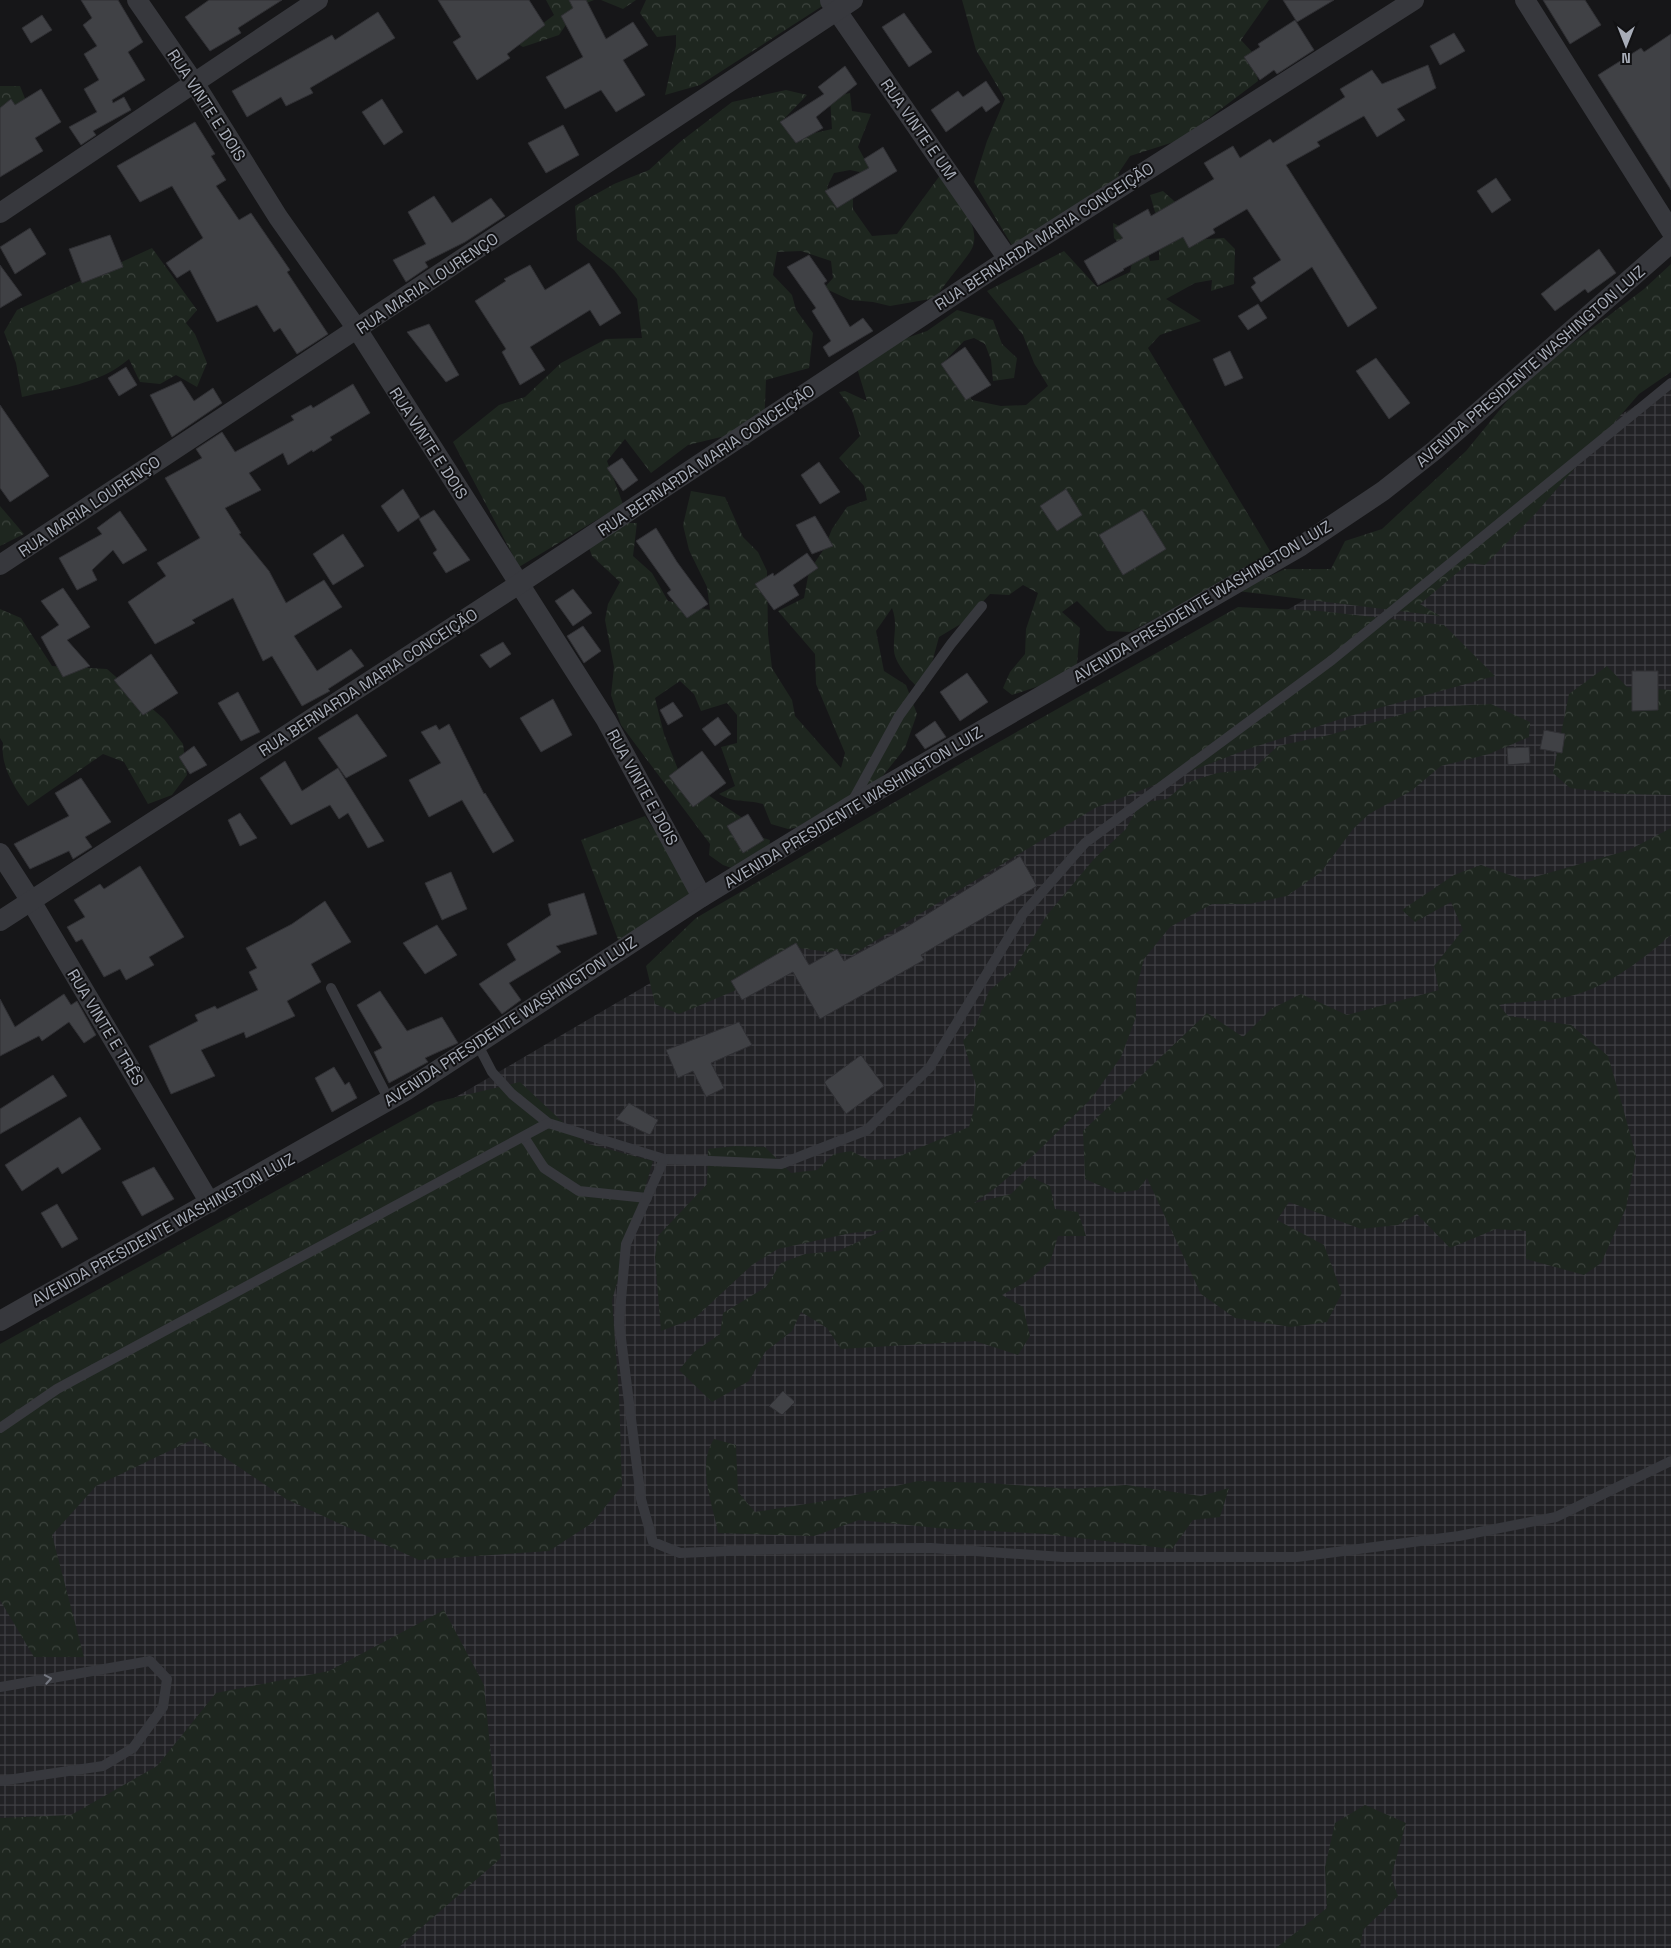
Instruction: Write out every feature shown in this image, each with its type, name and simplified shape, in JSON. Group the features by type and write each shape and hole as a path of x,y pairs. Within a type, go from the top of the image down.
{"street":[{"name":"RUA VINTE E DOIS","path":"137,0 195,84 278,217 357,329 606,720 702,897"},
{"path":"0,213 318,0"},
{"name":"RUA BERNARDA MARIA CONCEIÇÃO","path":"0,921 519,584 1008,259 1414,0"},
{"path":"1524,0 1671,231"},
{"name":"RUA VINTE E UM","path":"840,4 1008,259"},
{"name":"RUA MARIA LOURENÇO","path":"0,565 357,329 840,4"},
{"name":"AVENIDA PRESIDENTE WASHINGTON LUIZ","path":"0,1321 389,1100 478,1045 702,897 849,807 1300,546 1383,491 1435,450 1671,243"},
{"name":"RUA VINTE E TRÊS","path":"0,853 31,901 210,1203"}],"lane":[{"path":"478,1045 492,1072 512,1094 548,1123 664,1159 781,1164 867,1130 930,1067 1023,914 1085,843 1332,660 1671,383"},
{"path":"849,807 899,716 951,644 982,606"},
{"path":"331,988 389,1100"},
{"path":"0,1428 57,1389 548,1123"},
{"path":"524,1137 544,1168 579,1191 647,1198"},
{"path":"664,1159 626,1244 619,1322 642,1499 653,1542 680,1554 775,1549 931,1548 1062,1557 1297,1557 1459,1536 1556,1517 1671,1461"},
{"path":"0,1687 150,1661 167,1680 163,1707 133,1748 103,1766 0,1781"}],"shaded area":[{"path":"1671,385 1671,1948 0,1948 0,1386 193,1251"}],"green space":[{"path":"546,0 594,0 579,6 559,35 523,47 511,40 538,27 554,15"},
{"path":"601,0 636,0 623,9"},
{"path":"646,0 825,0 827,3 700,85 665,95 676,46 676,35 657,37 640,13"},
{"path":"962,0 1269,0 1241,40 1253,53 1258,81 1180,140 1130,156 1118,174 1123,191 1013,247 974,182 987,141 1005,99 976,50"},
{"path":"0,86 20,86 28,106 0,114"},
{"path":"786,90 807,95 783,120 797,137 832,129 830,97 850,93 852,111 871,114 858,147 865,160 891,166 864,173 850,170 834,173 827,187 835,202 853,194 853,209 872,236 897,234 941,174 960,201 971,223 974,243 970,252 936,298 890,306 850,300 824,288 833,278 831,261 801,251 777,252 773,275 792,295 796,310 813,333 809,368 766,380 764,428 748,445 721,437 688,445 651,473 625,439 607,461 623,504 519,567 453,442 499,405 525,397 561,363 606,339 642,338 637,299 614,270 577,240 575,206 614,184 649,170 680,142 732,102"},
{"path":"1163,191 1174,201 1187,208 1178,236 1190,240 1224,238 1235,249 1234,284 1211,291 1212,280 1195,283 1166,299 1201,321 1160,335 1148,348 1273,556 1130,632 1107,631 1077,601 1062,612 1080,628 1077,664 1054,681 1012,695 1003,688 1010,672 1025,654 1026,629 1038,593 1023,585 1009,595 990,594 964,622 939,637 924,692 905,674 895,656 895,619 892,608 876,631 884,671 906,685 917,714 905,748 874,787 800,827 788,829 771,824 763,804 731,799 719,794 735,786 721,747 737,743 737,715 727,703 701,711 694,694 680,681 655,698 664,734 681,777 741,817 741,831 770,840 768,855 737,870 723,865 709,855 710,844 621,725 611,695 614,667 605,620 608,604 620,582 592,556 588,545 620,523 637,523 633,556 652,573 668,601 710,610 707,587 689,550 683,525 691,491 725,497 743,537 758,552 767,571 768,634 772,668 792,700 795,716 841,768 845,753 816,684 815,654 778,611 804,598 809,571 824,549 832,529 847,507 867,500 864,486 839,458 860,436 852,410 839,392 845,391 867,401 857,368 895,342 927,331 957,310 993,320 1002,344 1017,358 1014,378 993,381 991,360 985,344 974,338 964,341 945,361 955,380 972,400 1001,406 1026,405 1048,386 1034,363 1023,335 987,291 1064,251 1097,287 1130,272 1133,258 1114,238 1113,223 1143,237 1150,261 1159,260 1160,229 1150,195"},
{"path":"152,248 197,310 186,323 195,334 207,363 197,387 176,375 160,384 140,382 129,359 105,375 92,380 22,397 16,363 4,332 17,310"},
{"path":"1671,264 1671,372 1639,394 1536,513 1485,565 1469,563 1420,604 1440,616 1237,591 1285,569 1331,569 1345,541 1382,529 1466,451 1525,379 1644,289"},
{"path":"0,506 24,534 0,546"},
{"path":"1238,607 1320,611 1444,625 1495,676 1350,716 1248,749 1095,808 852,955 799,948 734,991 679,1014 655,1004 646,966 696,918 960,764"},
{"path":"0,609 21,618 52,666 107,669 164,719 183,744 187,775 172,795 148,804 124,762 103,754 28,806 6,769 3,743 0,738"},
{"path":"1607,666 1627,687 1671,690 1671,795 1623,794 1570,788 1553,773 1569,694"},
{"path":"1491,704 1530,722 1529,737 1489,754 1441,766 1411,791 1369,814 1353,829 1321,872 1287,896 1249,904 1212,904 1170,927 1144,959 1136,989 1136,1017 1121,1057 1091,1099 1037,1152 998,1186 974,1203 1011,1194 1029,1176 1050,1186 1055,1209 1078,1212 1086,1236 1058,1236 1050,1262 1027,1281 1002,1295 1023,1307 1030,1336 1018,1355 975,1341 841,1349 827,1328 801,1312 792,1331 765,1352 749,1381 712,1402 679,1370 694,1352 720,1334 723,1313 766,1287 781,1263 805,1254 838,1251 884,1230 851,1233 778,1249 752,1265 695,1318 661,1331 655,1257 658,1236 707,1184 708,1149 736,1146 765,1147 791,1173 817,1170 834,1154 851,1151 869,1160 893,1159 969,1127 974,1109 976,1085 963,1041 976,1025 989,991 1013,970 1047,915 1094,859 1126,829 1140,803 1167,799 1186,783 1217,773 1253,769 1278,746 1329,735 1428,707"},
{"path":"645,816 698,895 619,942 581,840"},
{"path":"1671,828 1671,935 1620,974 1591,989 1561,998 1499,1005 1508,1016 1571,1025 1608,1056 1636,1156 1626,1208 1601,1263 1584,1275 1526,1259 1526,1231 1496,1229 1450,1248 1417,1214 1398,1225 1361,1229 1289,1202 1277,1220 1324,1245 1342,1293 1327,1322 1291,1327 1235,1318 1201,1294 1147,1178 1138,1190 1117,1193 1085,1179 1083,1131 1207,1013 1243,1037 1271,1009 1301,994 1347,1015 1439,990 1434,966 1463,930 1451,902 1415,922 1402,910 1454,875 1481,865 1524,880 1629,850"},
{"path":"520,1082 585,1143 653,1161 612,1300 619,1395 622,1486 592,1523 549,1551 419,1560 286,1499 196,1438 96,1486 52,1535 84,1657 34,1657 0,1600 0,1344 436,1102"},
{"path":"714,1439 736,1445 738,1492 755,1512 837,1499 918,1481 988,1483 1072,1489 1126,1485 1201,1496 1229,1488 1220,1517 1193,1520 1172,1549 1046,1534 937,1528 859,1520 814,1536 718,1533 706,1473 706,1461"},
{"path":"444,1610 484,1685 501,1858 398,1948 0,1948 0,1818 71,1815 157,1766 216,1693 329,1671"},
{"path":"1365,1805 1406,1823 1391,1877 1398,1896 1363,1930 1360,1948 1276,1948 1327,1908 1325,1867 1335,1823"}],"building":[{"path":"81,0 118,0 143,42 128,52 145,80 112,100 113,103 124,97 131,110 93,131 96,135 81,145 69,127 97,112 84,89 99,80 84,54 97,46 83,25 92,18"},
{"path":"209,0 282,0 238,28 241,33 210,51 185,17"},
{"path":"438,0 529,0 545,25 507,54 510,58 477,80 453,42 461,37"},
{"path":"569,0 586,0 606,39 633,22 648,45 623,60 645,95 616,112 601,90 565,109 546,77 583,57 561,16 573,8"},
{"path":"1283,0 1334,0 1297,22"},
{"path":"1543,0 1585,0 1601,25 1570,44"},
{"path":"378,12 395,38 310,88 313,93 286,106 281,97 247,117 232,91 332,35 335,40"},
{"path":"904,13 932,52 909,67 882,27"},
{"path":"42,15 52,30 31,43 22,28"},
{"path":"1295,20 1314,50 1277,74 1274,70 1260,80 1244,57 1260,47 1258,44"},
{"path":"1454,33 1465,51 1440,65 1430,46"},
{"path":"1671,34 1671,190 1598,75 1641,48 1644,52"},
{"path":"1428,65 1436,88 1397,109 1405,120 1377,137 1364,116 1317,142 1320,146 1286,165 1377,308 1348,327 1312,267 1261,302 1251,287 1256,283 1253,278 1281,260 1247,209 1213,229 1215,233 1189,248 1183,237 1123,269 1098,285 1084,261 1123,238 1115,228 1148,209 1151,216 1214,179 1204,163 1233,146 1240,158 1270,139 1273,143 1345,97 1340,89 1372,70 1382,84"},
{"path":"845,66 857,84 816,117 823,128 796,143 780,122 824,94 818,87"},
{"path":"986,81 1000,102 986,112 982,106 946,132 931,110 958,91 963,97"},
{"path":"41,89 61,122 35,138 43,151 0,177 0,108 11,99 15,105"},
{"path":"382,99 403,132 384,145 362,112"},
{"path":"195,122 215,154 211,156 226,180 216,186 239,220 251,213 290,270 287,272 328,334 297,354 280,328 274,332 257,305 217,322 190,270 177,278 166,263 203,238 172,186 140,202 117,166"},
{"path":"563,125 579,155 546,173 528,143"},
{"path":"883,147 897,171 837,208 825,191 869,168 864,159"},
{"path":"1496,178 1511,200 1492,213 1477,191"},
{"path":"434,196 452,223 491,198 505,216 465,242 425,262 428,267 406,282 393,260 426,244 408,212"},
{"path":"30,228 46,254 15,274 0,247"},
{"path":"110,235 123,267 82,283 69,249"},
{"path":"1599,249 1616,273 1588,293 1585,289 1555,311 1541,294"},
{"path":"809,255 827,281 824,283 850,327 863,318 873,331 829,357 823,347 831,341 812,311 816,308 787,267"},
{"path":"589,263 621,313 600,326 590,310 530,347 545,370 520,385 502,352 506,349 475,301 506,281 504,279 530,265 545,290"},
{"path":"0,265 22,295 0,308"},
{"path":"1258,304 1267,318 1248,330 1238,316"},
{"path":"429,324 459,375 446,382 407,332"},
{"path":"965,347 991,385 966,400 941,364"},
{"path":"1230,351 1243,378 1225,386 1213,359"},
{"path":"1376,358 1410,403 1389,419 1356,371"},
{"path":"126,367 137,385 119,396 108,378"},
{"path":"181,381 194,401 213,388 222,403 172,437 150,395"},
{"path":"353,384 370,413 330,437 332,440 288,465 283,453 249,473 261,490 225,508 241,533 239,534 269,571 286,603 324,580 342,607 294,636 317,671 351,649 364,666 328,689 330,691 302,706 272,656 263,661 233,598 192,620 195,623 155,644 128,602 166,576 157,563 200,538 165,478 202,458 196,449 222,432 235,452 294,420 291,416 311,405 313,408"},
{"path":"0,405 49,476 10,502 0,488"},
{"path":"622,458 638,480 623,491 607,468"},
{"path":"819,462 840,492 820,504 801,475"},
{"path":"403,489 420,517 398,532 381,506"},
{"path":"1066,489 1082,515 1057,531 1040,506"},
{"path":"434,510 470,560 446,573 433,553 437,550 419,519"},
{"path":"1142,510 1166,549 1123,575 1099,535"},
{"path":"120,511 147,550 123,564 113,550 92,570 97,580 77,590 59,558 102,534 97,528"},
{"path":"815,516 833,546 812,554 796,525"},
{"path":"656,528 677,562 708,604 687,618 667,593 671,590 636,541"},
{"path":"343,534 364,566 333,585 313,554"},
{"path":"807,553 818,568 793,585 799,595 774,610 755,584 773,573 774,576"},
{"path":"63,588 90,627 67,640 90,666 63,677 41,637 59,625 41,601"},
{"path":"573,589 592,613 573,626 555,601"},
{"path":"583,626 601,651 584,663 567,636"},
{"path":"503,642 511,654 490,668 480,655"},
{"path":"151,654 178,693 143,715 114,680"},
{"path":"1632,671 1658,671 1658,710 1632,711"},
{"path":"967,673 988,702 960,721 940,692"},
{"path":"238,692 260,732 241,741 218,703"},
{"path":"553,699 572,735 541,752 520,718"},
{"path":"673,702 683,716 668,725 660,710"},
{"path":"357,714 387,756 346,778 318,738"},
{"path":"718,717 731,734 715,746 702,729"},
{"path":"935,721 946,737 925,749 915,735"},
{"path":"449,724 484,794 514,841 493,853 462,800 429,817 409,780 441,763 421,732 436,725 439,730"},
{"path":"1544,730 1565,734 1562,753 1540,749"},
{"path":"194,746 207,765 190,774 179,757"},
{"path":"1529,747 1530,763 1508,765 1507,748"},
{"path":"702,751 726,783 693,807 669,776"},
{"path":"285,761 302,791 338,768 384,841 368,848 348,813 339,819 330,805 291,825 260,778"},
{"path":"81,778 111,822 85,837 92,847 73,859 69,851 30,869 14,844 69,816 55,793"},
{"path":"240,813 257,838 240,846 228,820"},
{"path":"748,814 764,840 743,853 727,826"},
{"path":"1020,856 1037,886 921,955 924,960 820,1019 793,972 742,1000 731,981 796,943 809,965 837,949 844,961 905,928"},
{"path":"140,866 184,937 149,957 154,965 126,980 120,969 104,977 82,939 76,942 67,927 85,917 74,900 100,884 104,889"},
{"path":"451,872 467,909 442,920 425,883"},
{"path":"584,893 597,934 556,946 561,952 509,983 521,1000 502,1014 479,984 516,960 507,944 551,915 548,904"},
{"path":"325,901 351,942 311,964 321,982 287,1001 295,1016 246,1038 244,1032 201,1050 215,1076 171,1094 149,1046 198,1021 195,1015 215,1006 217,1009 258,990 249,972 257,968 246,948 292,924"},
{"path":"437,925 457,955 425,974 403,943"},
{"path":"380,991 407,1031 442,1017 458,1043 425,1058 428,1062 389,1083 374,1052 382,1048 357,1005"},
{"path":"64,994 71,1005 77,1001 96,1035 84,1043 69,1022 42,1041 39,1036 0,1056 0,999 15,1027"},
{"path":"739,1022 752,1045 711,1063 724,1088 706,1097 693,1071 678,1078 666,1050"},
{"path":"861,1055 884,1086 846,1114 824,1082"},
{"path":"334,1067 345,1085 349,1082 357,1098 332,1112 315,1078"},
{"path":"53,1075 67,1096 0,1134 0,1109"},
{"path":"629,1103 658,1120 650,1135 616,1119"},
{"path":"80,1117 101,1149 62,1174 58,1167 22,1191 5,1165"},
{"path":"154,1167 174,1199 142,1216 122,1182"},
{"path":"57,1204 78,1239 62,1248 41,1213"},
{"path":"783,1391 795,1402 782,1415 769,1406"}]}
